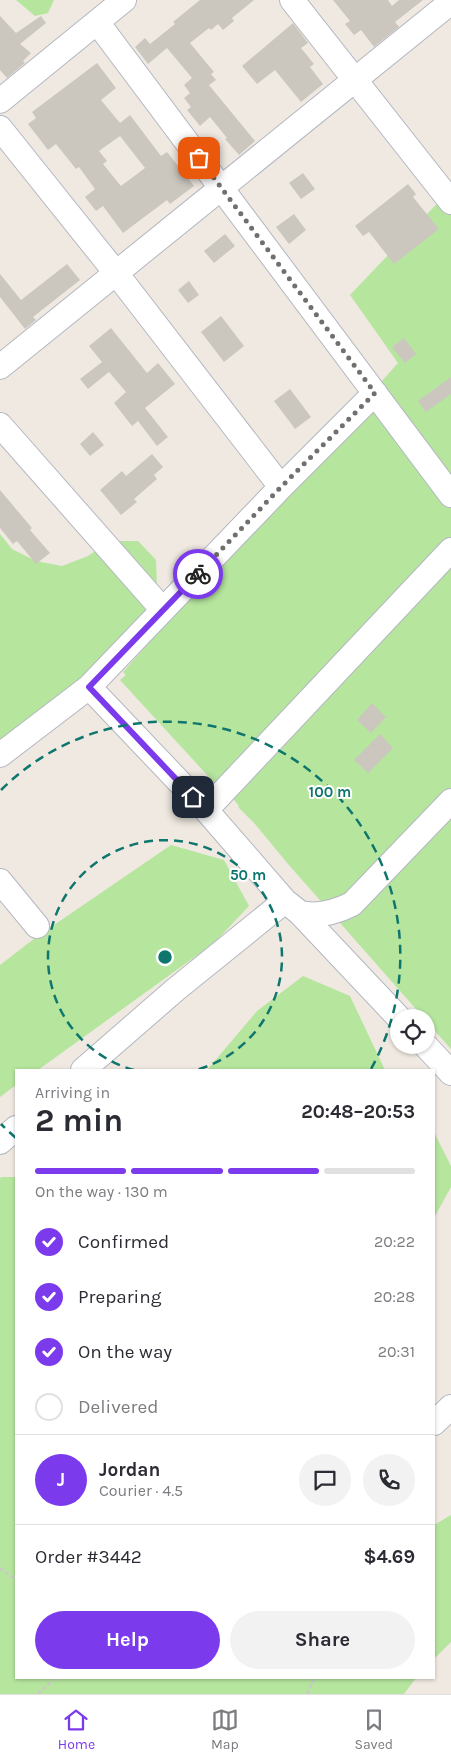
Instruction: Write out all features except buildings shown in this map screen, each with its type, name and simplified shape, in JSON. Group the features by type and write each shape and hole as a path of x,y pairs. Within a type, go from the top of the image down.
{"street":[{"path":"0,101 124,0"},
{"path":"292,0 451,202"},
{"path":"0,367 451,2"},
{"path":"97,22 451,495"},
{"path":"0,128 116,273 281,487"},
{"path":"0,755 89,687 281,487 375,393"},
{"path":"0,425 163,610"},
{"path":"206,810 451,550"},
{"path":"89,687 206,810 292,907 390,1009"},
{"path":"292,907 310,915 340,910 352,904 451,801"},
{"path":"0,881 37,926"},
{"path":"84,1069 175,990 292,907"},
{"path":"435,1053 448,1064"},
{"path":"0,1142 15,1129"},
{"path":"435,1422 451,1408"}],"path":[{"path":"0,1568 15,1579"},
{"path":"38,1694 54,1679"},
{"path":"307,1694 313,1679"}],"green space":[{"path":"16,0 54,0 48,13 35,16"},
{"path":"451,189 451,1049 435,1031 435,1009 416,1009 255,824 238,807 222,785 219,788 120,680 126,675 123,672 398,363 350,295"},
{"path":"0,534 12,549 36,561 62,566 88,556 110,541 138,541 156,560 158,613 148,639 0,744"},
{"path":"171,845 224,860 249,906 214,943 39,1069 15,1069 15,1086 0,1097 0,965 35,938"},
{"path":"303,976 350,996 385,1069 208,1069 257,1011"},
{"path":"435,1134 451,1166 451,1187 435,1216"},
{"path":"15,1177 15,1679 415,1679 404,1694 0,1694 0,1178"},
{"path":"451,1515 451,1642 435,1658 435,1524"}],"way so far":[{"path":"198,574 375,393 199,158"}],"route":[{"path":"193,797 89,687 198,574"}]}
